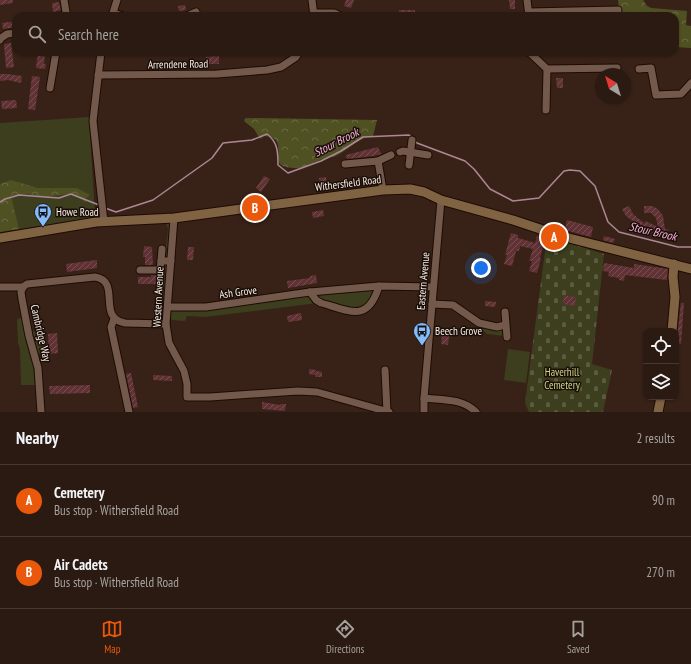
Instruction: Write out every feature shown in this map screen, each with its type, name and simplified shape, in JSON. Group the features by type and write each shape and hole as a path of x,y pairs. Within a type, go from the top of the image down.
{"street":[{"path":"64,0 66,12"},
{"path":"114,12 117,0"},
{"path":"312,0 314,12"},
{"path":"528,0 529,12"},
{"path":"574,12 618,10"},
{"path":"0,40 7,34 12,33"},
{"path":"50,88 55,56"},
{"path":"100,56 93,121 103,218"},
{"name":"Arrendene Road","path":"98,75 217,74 267,70 281,67 297,56"},
{"path":"533,56 547,69 595,68"},
{"path":"639,69 651,68 656,95 681,94 691,83"},
{"path":"546,110 547,69"},
{"path":"409,165 412,140"},
{"path":"400,152 428,155"},
{"path":"345,164 378,161 391,155"},
{"path":"378,161 383,190"},
{"name":"Withersfield Road","path":"0,238 96,222 103,218 174,218 383,190 410,189 424,192 441,200 513,220 561,236 682,266"},
{"name":"Eastern Avenue","path":"424,412 441,200"},
{"name":"Western Avenue","path":"174,218 166,324 169,344 184,371 187,384 187,397 210,397 298,391 317,392 388,412"},
{"path":"140,270 160,270 162,249"},
{"path":"161,262 171,261"},
{"path":"672,328 675,288 673,277 682,266"},
{"path":"0,287 23,287 31,283 95,277 101,278 105,281 108,287 111,314 114,319 125,323 166,324"},
{"path":"310,292 316,300 321,303 356,312 367,308 372,303 378,286"},
{"name":"Ash Grove","path":"168,307 206,307 310,292 378,286 433,287"},
{"name":"Cambridge Way","path":"23,287 21,292 22,299 29,336 38,368 41,412"},
{"path":"432,304 453,305 479,324 497,327 505,325"},
{"path":"505,312 507,337"},
{"path":"114,319 111,327 129,412"},
{"path":"385,370 388,412"},
{"path":"424,398 458,402 470,407 476,412"},
{"path":"658,412 660,400"}],"green space":[{"path":"618,0 643,0 647,6 651,8 687,11 686,25 691,26 691,48 679,47 679,12 620,12"},
{"path":"89,117 95,214 93,217 0,232 0,123"},
{"path":"246,118 377,120 373,136 360,140 335,156 298,168 287,167 280,164 278,143 271,137 264,136 260,139 254,129 245,122 244,120"},
{"path":"11,180 38,188 77,188 90,195 85,199 86,202 68,194 44,197 28,194 11,196 19,229 0,232 0,184"},
{"path":"166,223 172,223 168,258 165,255 168,229"},
{"name":"Haverhill Cemetery","path":"547,236 604,254 592,364 612,370 603,412 529,412 525,403"},
{"path":"166,263 169,265 164,308 161,307"},
{"path":"374,290 367,306 356,310 322,301 317,297 320,294"},
{"path":"308,295 318,303 205,317 187,316 185,321 172,320 169,316 172,308"},
{"path":"21,318 30,351 35,385 21,385 17,319"},
{"path":"476,324 501,329 504,336 487,334"},
{"path":"38,331 42,336 42,354 38,353 30,332"},
{"path":"508,349 530,352 526,383 504,380"}],"building":[{"path":"0,0 13,0 13,3 0,5"},
{"path":"346,0 354,0 351,8 344,6"},
{"path":"509,0 515,0 515,9 510,9"},
{"path":"59,2 61,10 53,12 52,3"},
{"path":"185,5 186,10 179,11 178,6"},
{"path":"399,10 415,10 415,12 399,12"},
{"path":"12,22 12,28 3,29 2,23"},
{"path":"11,43 14,67 6,68 4,44"},
{"path":"38,56 45,56 45,69 36,68"},
{"path":"219,56 219,64 207,64 206,57"},
{"path":"0,74 22,76 21,83 8,80 0,81"},
{"path":"32,76 40,77 35,110 28,109"},
{"path":"556,78 563,78 563,88 557,88"},
{"path":"16,100 17,108 2,109 1,101"},
{"path":"378,147 381,154 347,159 346,155"},
{"path":"264,176 270,179 261,192 256,188"},
{"path":"326,177 328,190 321,191 319,178"},
{"path":"629,206 633,214 645,224 645,221 658,227 656,218 651,213 644,213 644,206 652,206 658,209 663,216 665,229 670,230 654,233 646,231 626,216 622,209"},
{"path":"323,210 324,216 313,218 312,212"},
{"path":"567,220 593,227 591,237 565,230"},
{"path":"511,233 518,235 518,238 535,243 537,236 545,239 537,273 529,271 532,261 529,261 533,249 520,246 519,251 516,251 512,266 504,264"},
{"path":"604,236 615,239 613,243 603,240"},
{"path":"144,246 152,247 153,265 145,265 145,257 143,257"},
{"path":"188,247 194,247 193,260 187,260"},
{"path":"97,260 97,268 67,272 66,264"},
{"path":"604,263 634,268 634,264 668,269 667,280 625,275 624,281 619,280 619,278 608,276 609,272 603,271"},
{"path":"151,275 162,276 161,284 138,284 138,277 151,277"},
{"path":"316,275 317,283 288,288 287,281 310,278 310,276"},
{"path":"564,295 576,297 575,306 563,304"},
{"path":"485,301 496,302 495,307 485,306"},
{"path":"681,303 684,303 681,344 679,344 678,328"},
{"path":"301,313 302,320 288,322 287,316"},
{"path":"57,333 58,353 49,354 48,334"},
{"path":"442,336 449,336 448,345 441,344"},
{"path":"309,369 316,370 315,375 309,374"},
{"path":"316,371 322,372 322,377 315,377"},
{"path":"131,373 138,407 133,408 126,374"},
{"path":"153,375 172,376 172,381 153,380"},
{"path":"90,385 90,393 50,394 49,386"},
{"path":"262,402 280,405 286,404 285,411 262,409"}],"waterway":[{"name":"Stour Brook","path":"105,208 116,212 153,200 212,158 223,143 252,140 267,134 271,137 275,144 278,165 288,173 321,161 341,151 363,137 409,135 412,138"},
{"name":"Stour Brook","path":"414,140 417,143 465,161 474,169 490,189 513,201 539,198 564,171 580,171 595,186 608,222 619,232 678,247 691,247"},
{"name":"Stour Brook","path":"0,202 19,195 59,198 71,194 99,205"}],"place":[{"name":"Air Cadets","path":"255,208"},
{"name":"Howe Road","path":"43,227"},
{"name":"Cemetery","path":"554,237"},
{"name":"Beech Grove","path":"422,346"}]}
